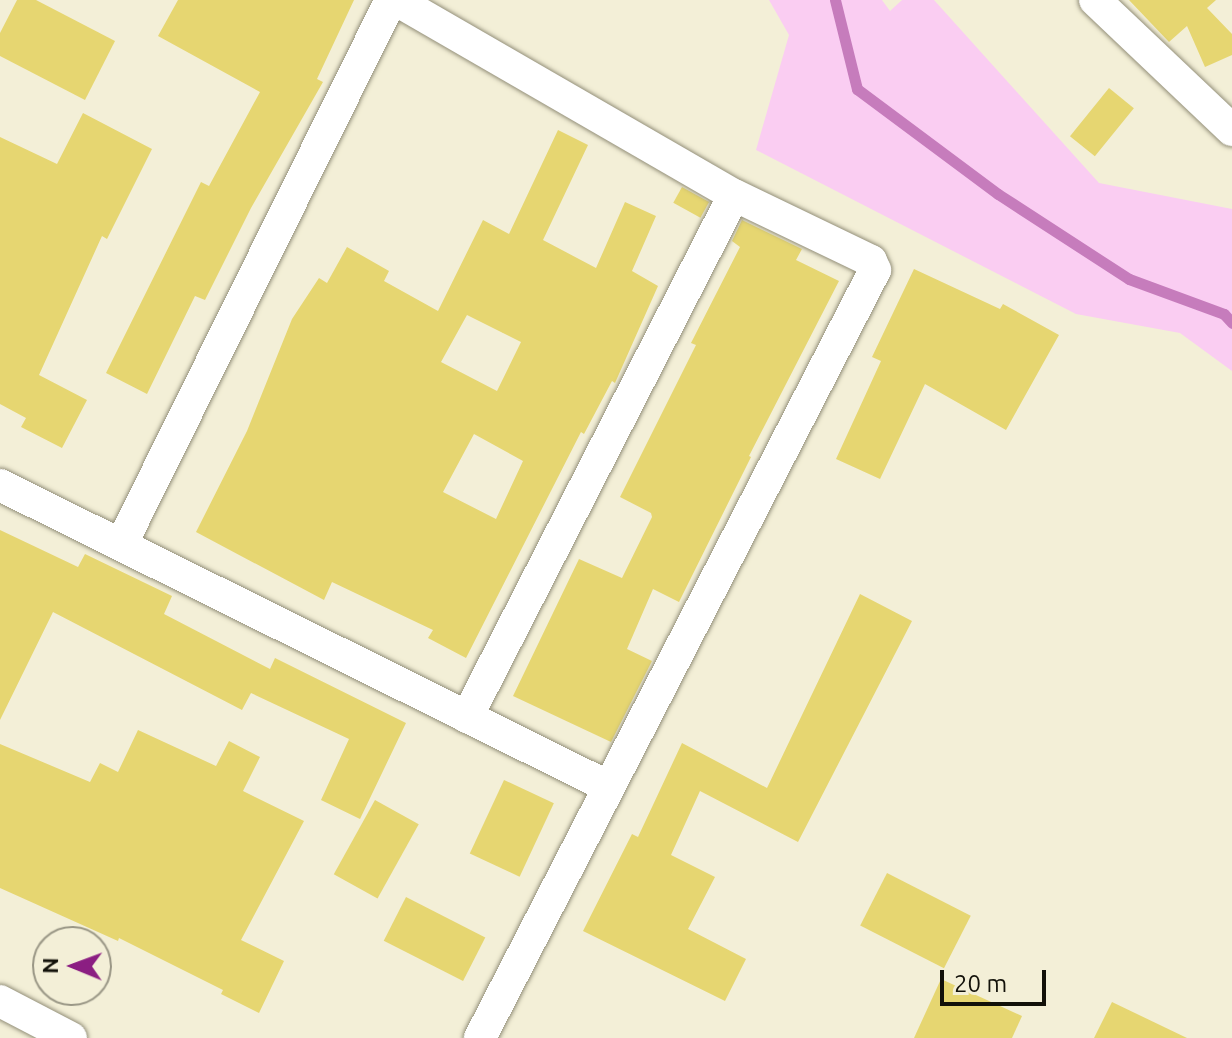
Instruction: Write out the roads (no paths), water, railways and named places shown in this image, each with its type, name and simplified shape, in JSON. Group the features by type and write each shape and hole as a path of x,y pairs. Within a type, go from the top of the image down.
{"street":[{"path":"121,545 394,0 734,195 871,261 875,270 480,1038"},
{"path":"1095,0 1232,130"},
{"path":"467,717 734,195"},
{"path":"0,485 609,787"},
{"path":"0,1001 71,1038"}],"waterway":[{"path":"835,0 857,89 998,194 1129,279 1224,314 1232,323"}]}
